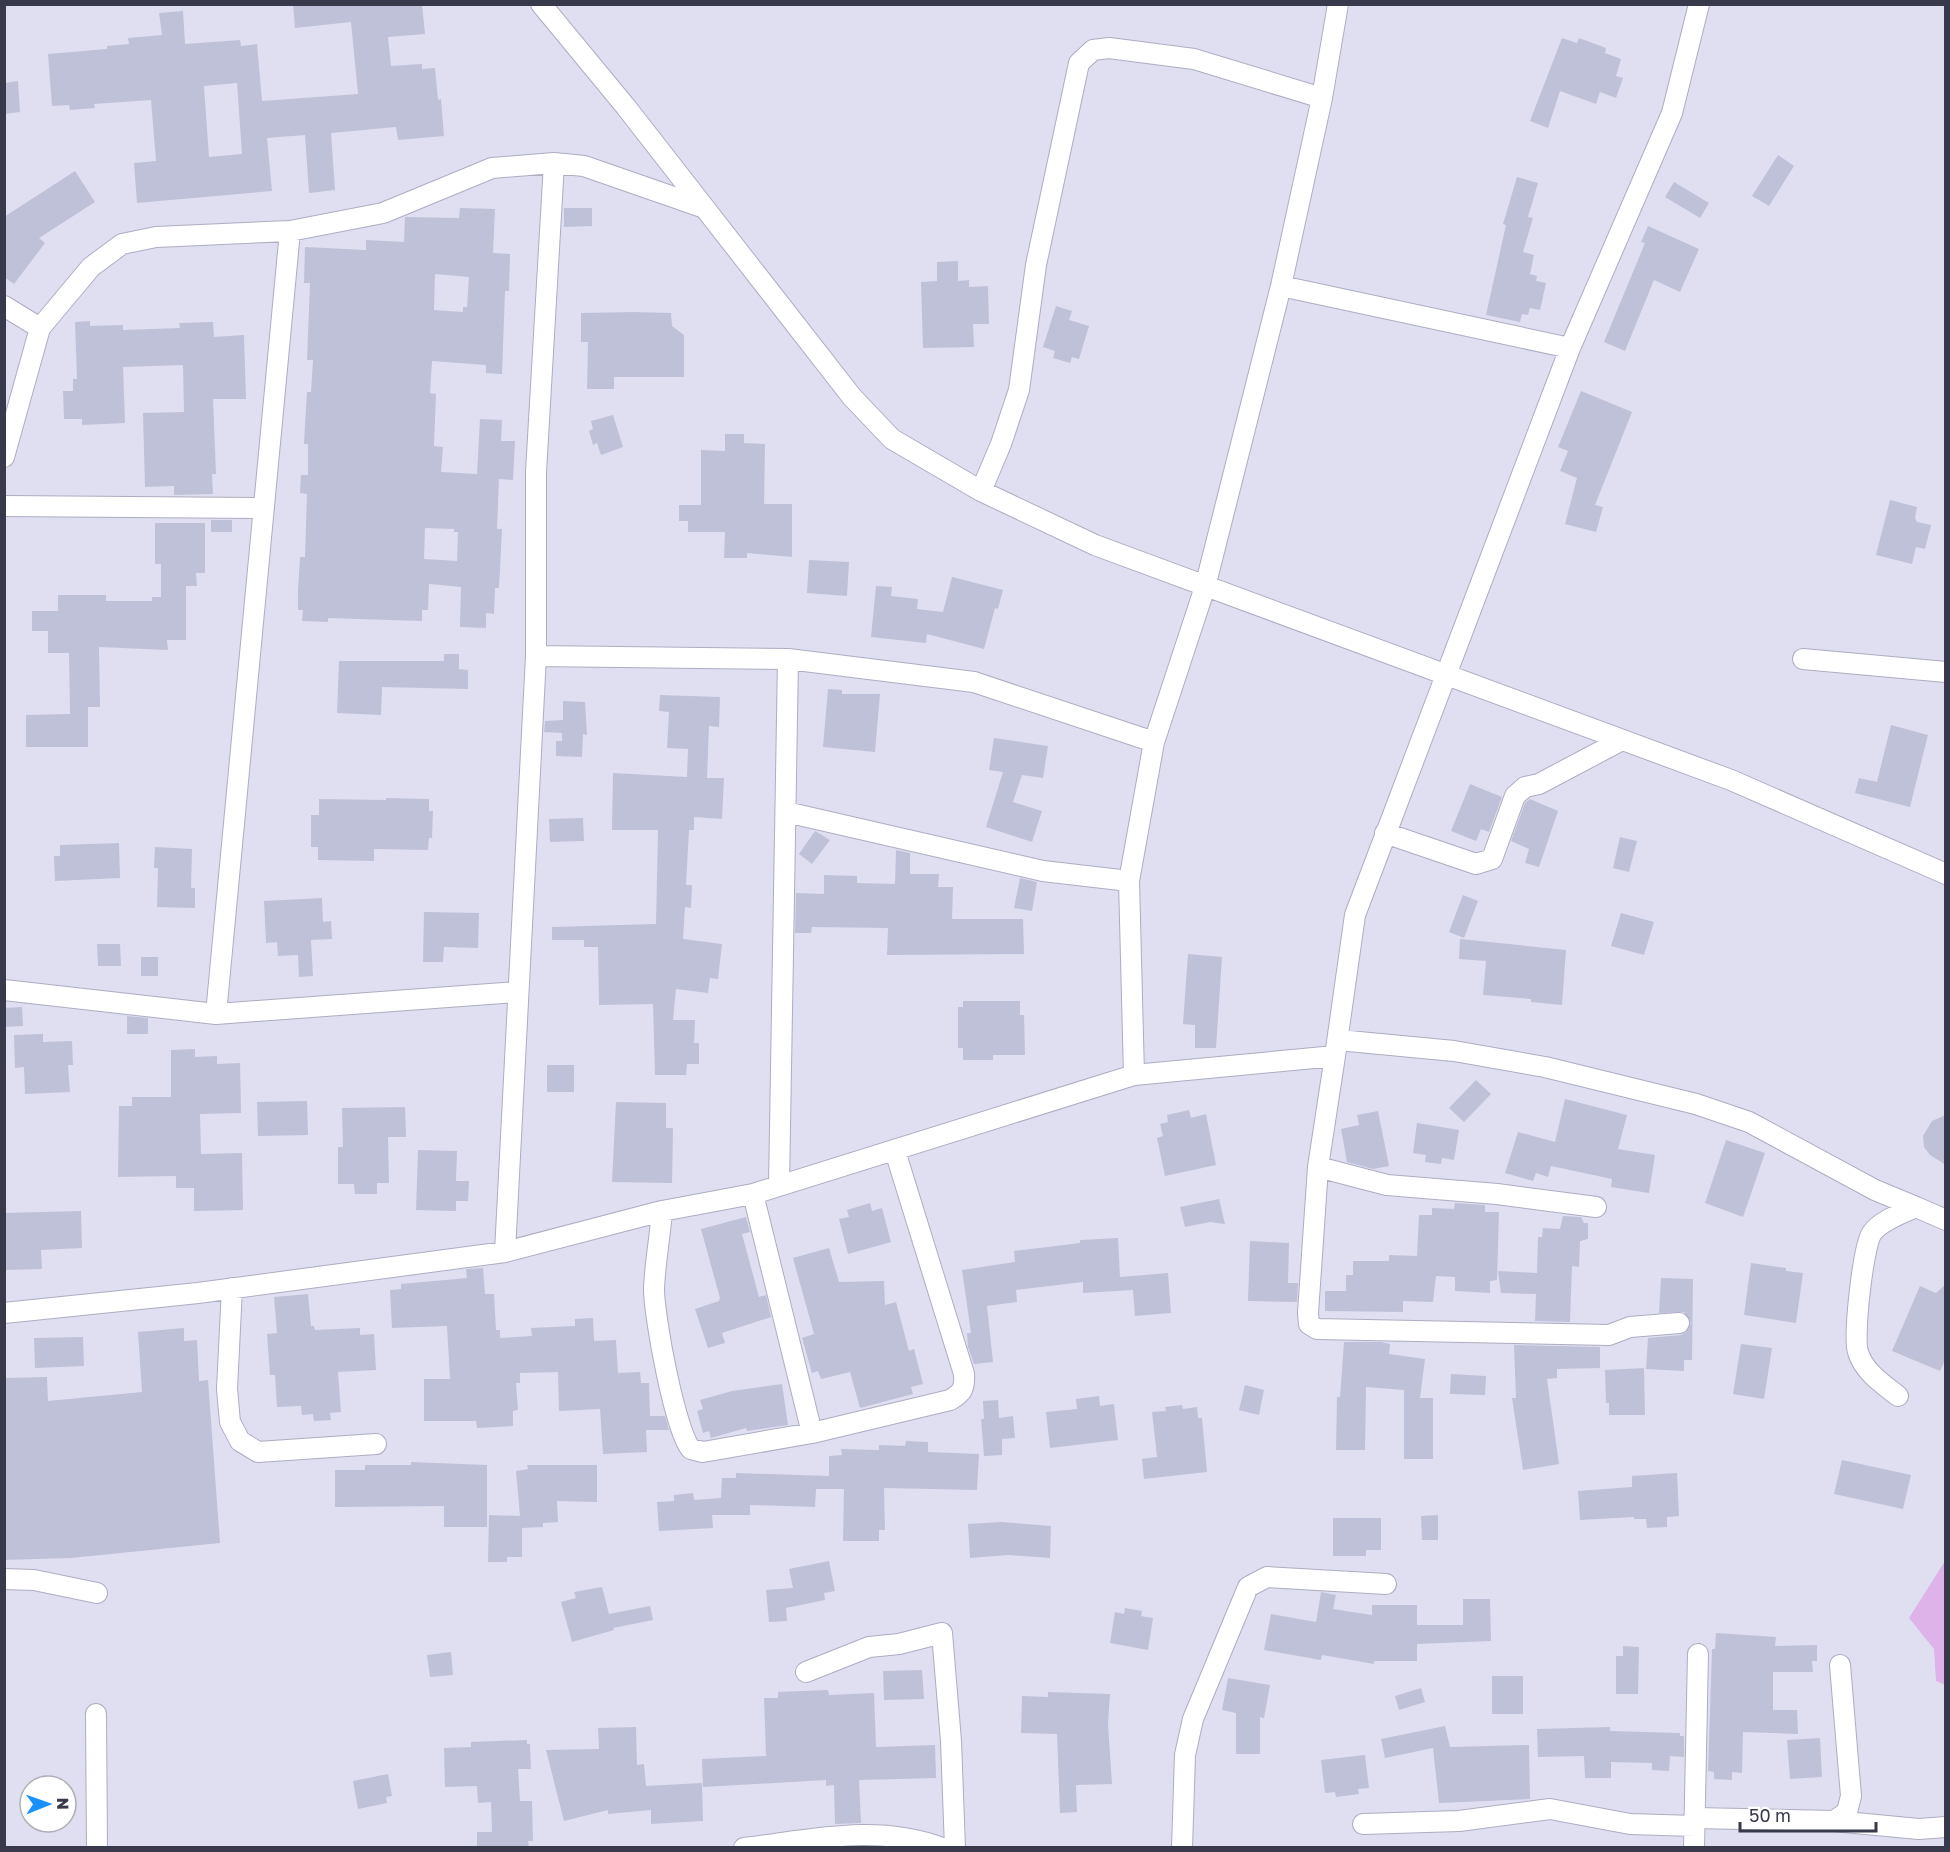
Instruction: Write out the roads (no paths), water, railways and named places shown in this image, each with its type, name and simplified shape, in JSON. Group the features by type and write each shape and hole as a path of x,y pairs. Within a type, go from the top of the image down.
{"street":[{"path":"1134,1075 1129,881 1154,742 1205,587 1281,286 1322,98 1338,4"},
{"path":"1679,1323 1630,1327 1609,1335 1317,1329 1309,1324 1308,1313 1318,1167 1355,915 1444,674 1570,348 1672,113 1699,4"},
{"path":"542,5 626,107 852,397 892,439 981,491 1095,545 1731,780 1946,874"},
{"path":"981,491 1001,444 1019,390 1036,266 1078,63 1093,50 1109,48 1194,59 1322,98"},
{"path":"4,457 40,328 91,267 122,244 156,237 290,231 383,213 492,168 554,163 584,166 702,207"},
{"path":"505,1252 536,656 536,472 554,163"},
{"path":"216,1014 290,231"},
{"path":"1281,286 1570,348"},
{"path":"4,306 40,328"},
{"path":"4,506 264,508"},
{"path":"536,656 788,660 974,682 1154,742"},
{"path":"1803,659 1946,672"},
{"path":"779,1186 788,660"},
{"path":"1386,833 1476,864 1485,863 1492,859 1515,796 1525,787 1539,784 1622,740"},
{"path":"786,812 1043,871 1129,881"},
{"path":"4,990 216,1014 518,992"},
{"path":"4,1313 232,1288 505,1252 662,1211 753,1194 1134,1075 1337,1048 1454,1051 1522,1063 1696,1104 1749,1122 1875,1190 1946,1220"},
{"path":"662,1211 654,1290 656,1311 684,1441 691,1449 703,1452 812,1433 950,1401 962,1393 965,1385 964,1374 895,1151"},
{"path":"1318,1167 1387,1185 1497,1194 1596,1207"},
{"path":"753,1194 812,1433"},
{"path":"1898,1396 1870,1374 1857,1352 1864,1255 1872,1232 1897,1215 1916,1207"},
{"path":"232,1288 227,1389 230,1422 240,1441 258,1452 376,1444"},
{"path":"1182,1848 1185,1755 1193,1719 1248,1587 1267,1577 1386,1584"},
{"path":"4,1579 34,1580 97,1593"},
{"path":"806,1672 869,1647 899,1644 942,1633 951,1741 955,1848"},
{"path":"1694,1848 1698,1654"},
{"path":"1834,1821 1847,1812 1851,1796 1840,1665"},
{"path":"96,1714 97,1848"},
{"path":"1363,1824 1459,1821 1550,1809 1630,1824 1834,1821 1919,1829 1946,1827"},
{"path":"744,1848 873,1833 919,1839 942,1848"}]}
